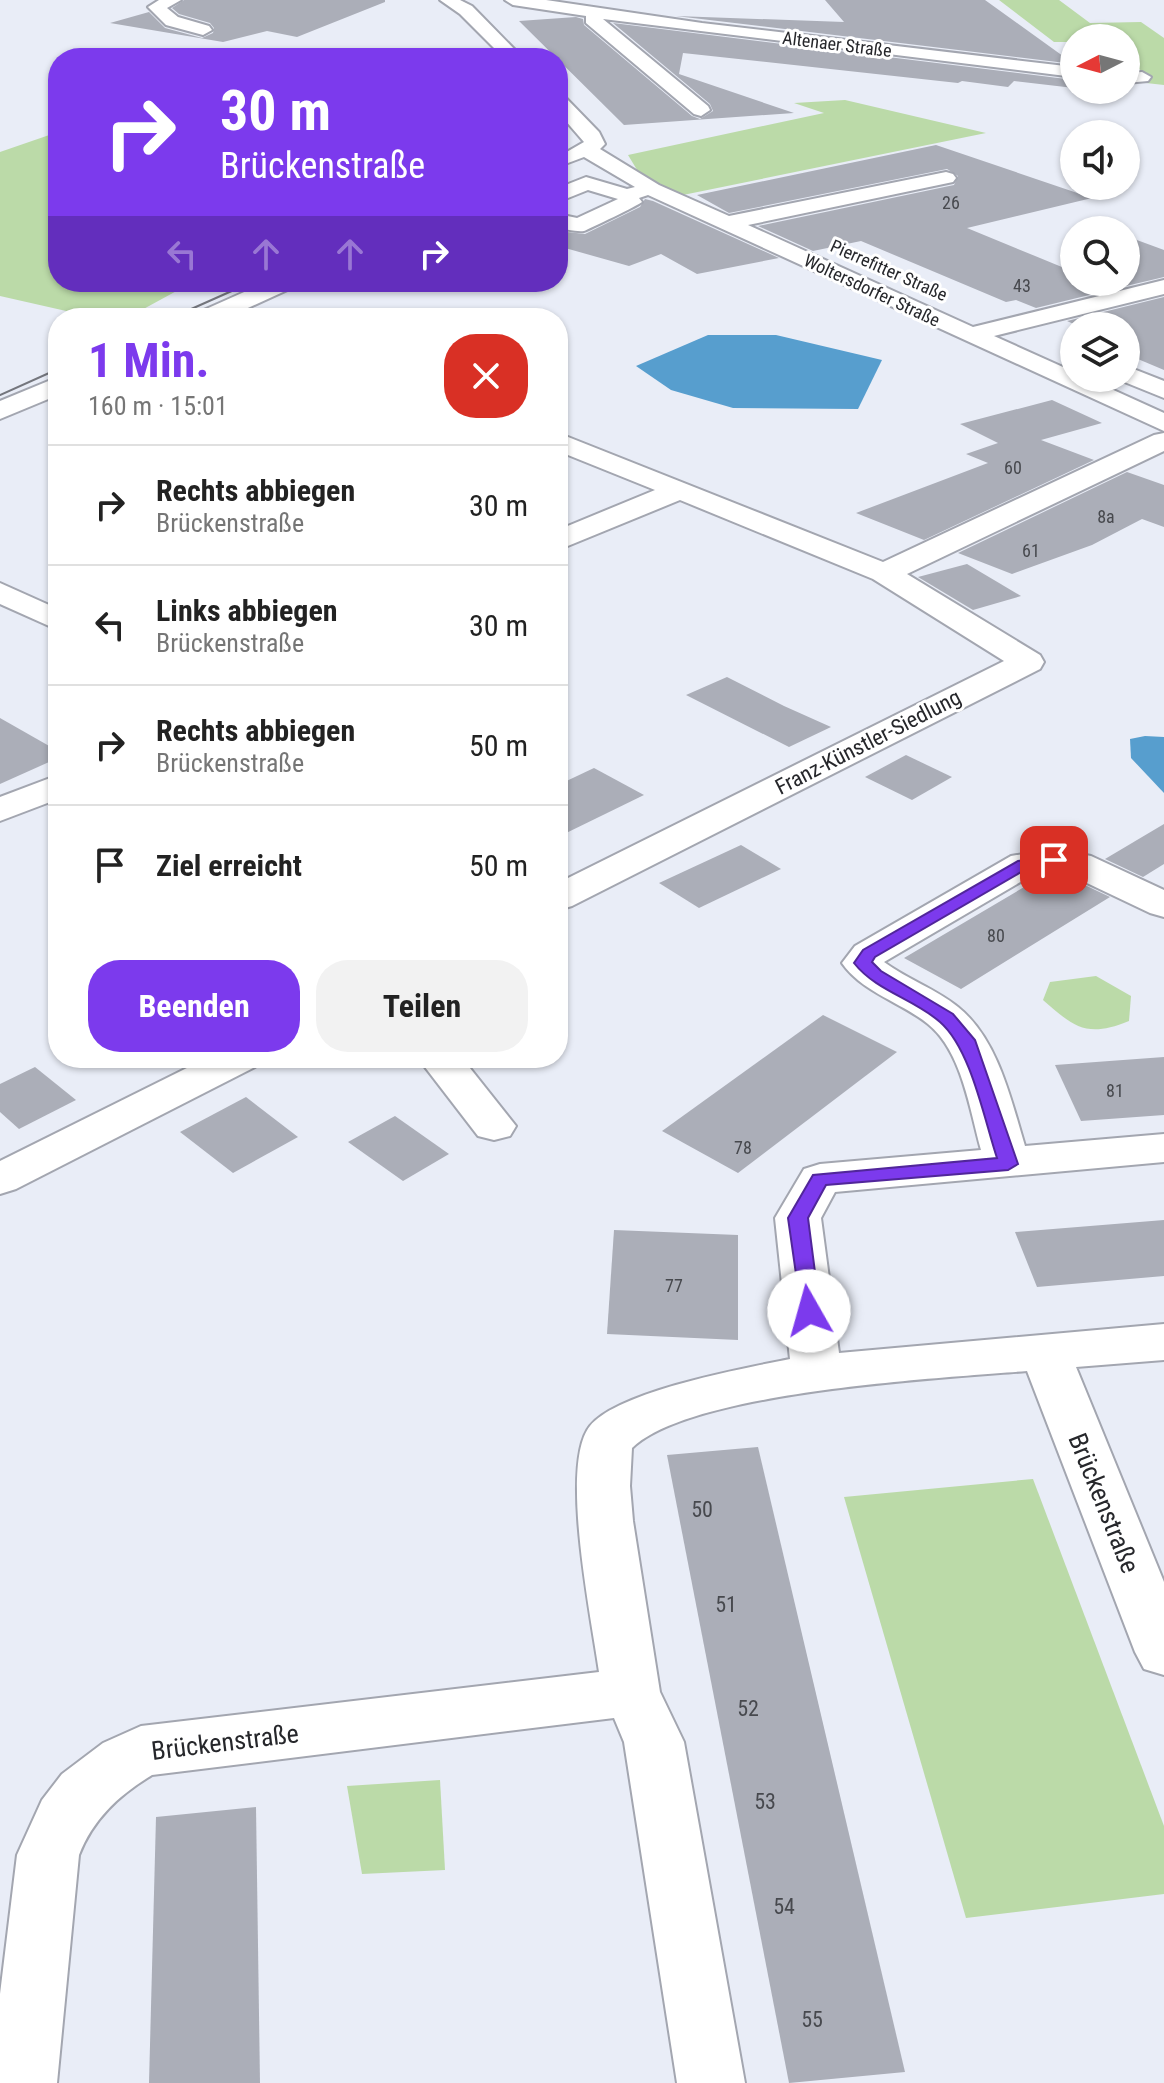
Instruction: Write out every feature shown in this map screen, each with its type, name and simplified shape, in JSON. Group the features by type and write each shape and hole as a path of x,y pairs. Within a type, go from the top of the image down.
{"street":[{"path":"173,0 156,7 172,21 203,30"},
{"path":"448,0 466,10 504,48"},
{"name":"Altenaer Straße","path":"513,0 600,14 1060,70"},
{"path":"600,14 592,19 701,110"},
{"path":"568,113 592,136 595,144 568,157"},
{"name":"Woltersdorfer Straße","path":"584,150 607,160 652,189 1164,423"},
{"path":"726,223 946,178"},
{"path":"568,191 586,183 626,195 652,189"},
{"path":"568,223 580,225 602,212 631,202 626,195"},
{"path":"765,215 794,228"},
{"path":"969,335 1164,287"},
{"path":"228,308 264,292"},
{"path":"984,312 1060,334"},
{"path":"1140,380 1164,390"},
{"path":"0,411 48,389"},
{"path":"1136,411 1164,403"},
{"path":"884,573 1164,441"},
{"name":"Franz-Künstler-Siedlung","path":"568,445 884,573 1028,662 568,893"},
{"path":"568,537 678,491"},
{"path":"0,592 48,616"},
{"path":"0,810 48,790"},
{"path":"1008,1164 968,1044 946,1018 874,975 862,963 869,954 1024,864 1054,860 1078,864 1164,905"},
{"path":"0,1179 220,1068"},
{"path":"447,1068 494,1126"},
{"path":"817,1373 798,1218 820,1179 1164,1148"},
{"path":"711,2083 654,1742 631,1692 601,1482 608,1440 626,1422 720,1393 817,1373 1164,1342"},
{"name":"Brückenstraße","path":"1045,1353 1164,1652"},
{"name":"Brückenstraße","path":"23,2083 48,1855 59,1824 78,1796 104,1772 141,1751 631,1692"}],"green space":[{"path":"999,0 1059,0 1090,23 1141,22 1164,38 1164,85 1140,82 1151,78 1140,70 1140,24 1060,24 1060,42 1054,42"},
{"path":"845,100 986,133 678,196 642,178 628,155 824,113 794,103"},
{"path":"48,135 48,292 175,292 145,308 53,308 0,296 0,152"},
{"path":"1096,976 1131,996 1129,1021 1102,1029 1082,1027 1043,1000 1050,982"},
{"path":"1033,1479 1164,1826 1164,1894 966,1918 844,1497"},
{"path":"440,1780 445,1870 362,1874 347,1786"}],"water":[{"path":"708,335 776,335 882,360 858,409 733,408 671,390 636,366"},
{"path":"1164,737 1164,793 1131,758 1130,739"}],"building":[{"path":"184,0 385,2 297,37 267,31 223,42 110,23 149,12 165,28 202,38 213,33 210,23 179,14 172,8"},
{"path":"825,0 985,0 1060,54 1060,62 676,16 844,22"},
{"path":"583,19 584,25 692,116 700,119 713,111 710,104 613,23 1060,78 1060,86 1014,81 1008,87 958,83 683,53 679,74 794,113 624,125 568,70 568,48 546,48 519,21"},
{"path":"936,145 1060,187 1060,200 1084,200 967,228 1060,266 1060,296 1085,296 1036,308 1016,300 1006,302 861,241 813,251 758,226 954,185 958,176 947,169 729,213 697,195"},
{"path":"645,199 653,201 779,258 697,274 661,254 629,266 568,249 568,232 585,234 640,207"},
{"path":"1140,241 1164,250 1164,277 1140,283"},
{"path":"1164,297 1164,370 1140,360 1140,312 1103,312"},
{"path":"1052,400 1102,423 1041,440 1094,460 924,540 856,513 988,463 966,454 998,443 960,424"},
{"path":"1127,472 1164,485 1164,527 1142,519 1092,545 1012,574 958,553"},
{"path":"967,564 1021,596 973,610 918,577"},
{"path":"727,677 831,727 789,747 686,695"},
{"path":"0,718 48,745 48,762 0,784"},
{"path":"906,755 952,777 912,800 865,777"},
{"path":"594,768 644,795 568,832 568,780"},
{"path":"1164,824 1164,864 1143,877 1105,859"},
{"path":"741,845 781,869 699,908 659,883"},
{"path":"1072,879 1110,897 961,989 904,958 1031,883 1050,892"},
{"path":"823,1015 897,1052 738,1173 662,1131"},
{"path":"1164,1057 1164,1115 1081,1121 1055,1065"},
{"path":"35,1067 76,1100 19,1129 0,1112 0,1084"},
{"path":"246,1097 298,1137 233,1173 180,1132"},
{"path":"395,1116 449,1154 403,1181 348,1142"},
{"path":"1164,1220 1164,1276 1037,1287 1015,1232"},
{"path":"614,1230 738,1235 738,1340 607,1334"},
{"path":"758,1447 905,2072 789,2083 667,1455"},
{"path":"256,1807 260,2083 149,2083 156,1817"}],"tram line":[{"path":"194,308 230,292"},
{"path":"0,395 48,373"}],"route":[{"path":"809,1311 798,1218 820,1179 1008,1164 968,1044 946,1018 874,975 862,963 869,954 1024,864 1054,860"}]}
